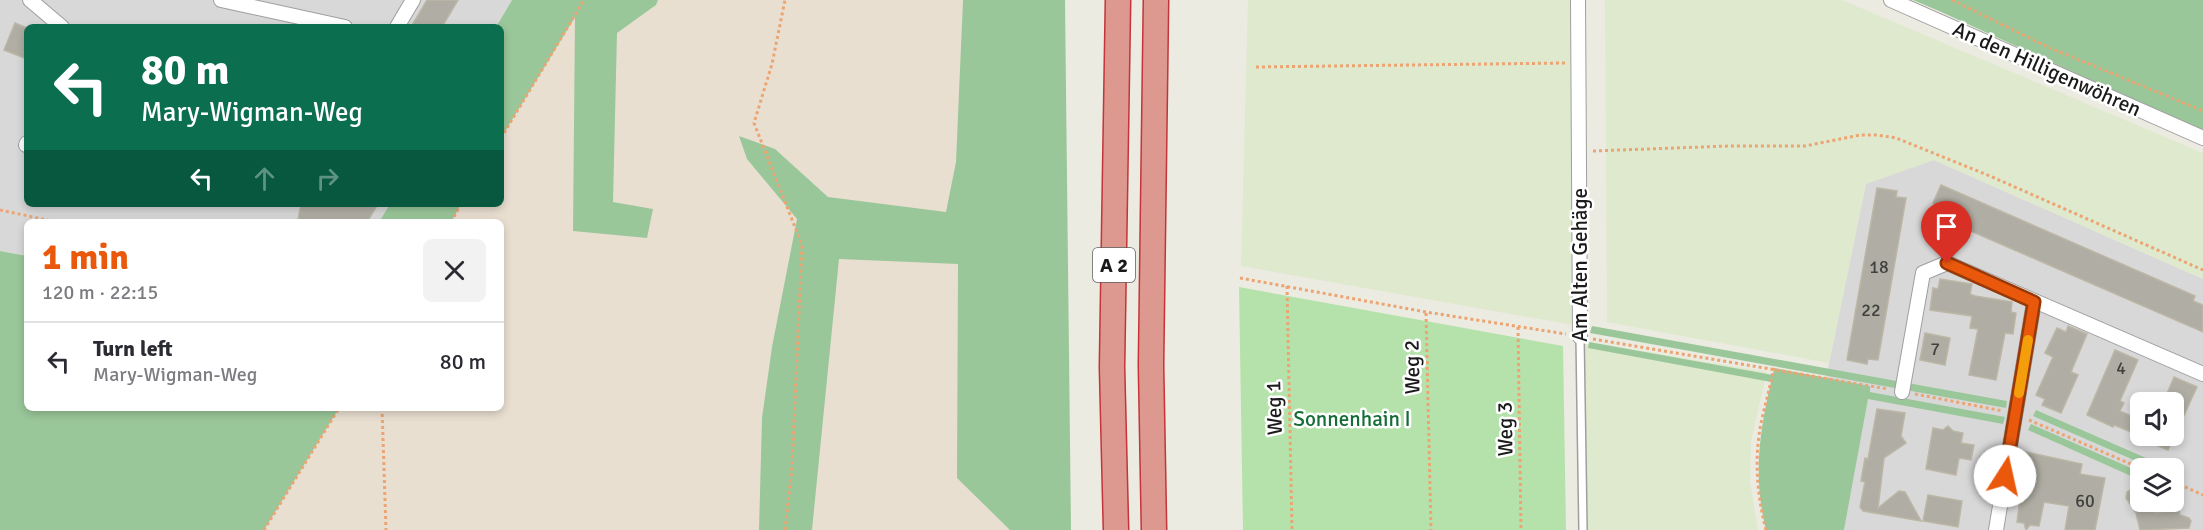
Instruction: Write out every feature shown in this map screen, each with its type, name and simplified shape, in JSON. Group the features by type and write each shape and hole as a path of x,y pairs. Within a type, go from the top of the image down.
{"highway":[{"name":"A 2","path":"1116,530 1112,367 1118,0"},
{"name":"A 2","path":"1154,530 1151,365 1156,0"}],"street":[{"path":"30,0 58,24"},
{"path":"221,0 331,24"},
{"path":"399,24 413,0"},
{"name":"Am Alten Gehäge","path":"1578,0 1580,337"},
{"name":"An den Hilligenwöhren","path":"1891,0 2203,138"},
{"path":"1902,392 1923,273 1947,263 2203,374"},
{"path":"1996,530 2034,302"}],"lane":[{"name":"Am Alten Gehäge","path":"1580,337 1583,530"}],"path":[{"path":"504,133 584,0"},
{"path":"785,0 772,63 754,123 802,245 792,467 785,530"},
{"path":"1952,0 2048,47 2203,111"},
{"path":"1256,67 1578,62"},
{"path":"1579,152 1729,146 1805,146 1860,135 1896,138 1990,176 2203,270"},
{"path":"0,210 42,219"},
{"path":"1239,278 1426,312 1774,368 2015,415 2130,464"},
{"name":"Weg 1","path":"1287,286 1292,530"},
{"name":"Weg 2","path":"1426,312 1431,530"},
{"name":"Weg 3","path":"1518,327 1521,530"},
{"path":"1766,530 1760,506 1757,465 1761,425 1774,368"},
{"path":"264,530 337,411"},
{"path":"382,411 386,530"},
{"path":"2184,486 2203,495"}],"shaded area":[{"path":"0,0 512,0 498,24 24,24 24,207 388,207 381,219 24,219 24,255 0,251"},
{"path":"541,0 1063,0 1066,530 0,530 0,251 24,255 24,411 504,411 504,219 414,219 421,207 504,207 504,64"},
{"path":"1934,160 2203,279 2203,530 1844,530 1870,386 1826,378 1866,183"}],"green space":[{"path":"512,0 658,0 656,5 617,33 613,202 653,209 647,238 573,231 575,17 504,133 504,24 498,24"},
{"path":"963,0 1065,0 1071,530 1010,530 957,478 958,264 839,259 812,530 759,530 762,418 772,347 797,219 747,159 739,136 775,149 828,197 946,212 956,162"},
{"path":"1248,0 1570,0 1573,325 1241,266"},
{"path":"1605,0 1842,0 2203,153 2203,279 1934,160 1866,184 1829,363 1607,322"},
{"path":"1913,0 2203,0 2203,131 1939,11"},
{"path":"388,207 459,207 453,219 381,219"},
{"path":"0,251 24,255 24,411 337,411 264,530 0,530"},
{"name":"Sonnenhain I","path":"1239,287 1563,346 1566,530 1243,530"},
{"path":"1592,326 2007,401 2006,408 1590,333"},
{"path":"1589,342 1773,375 1774,368 1870,386 1870,392 2005,417 2003,424 1868,399 1844,530 1766,530 1760,492 1759,456 1763,420 1771,382 1588,348"},
{"path":"1584,343 1767,372 1751,441 1750,482 1758,530 1588,530"},
{"path":"2036,410 2146,458 2130,458 2033,416"},
{"path":"2031,424 2130,468 2130,476 2028,430"}],"building":[{"path":"427,0 458,0 444,24 413,24"},
{"path":"15,23 24,27 24,58 4,50"},
{"path":"1941,185 2195,296 2193,301 2203,305 2203,332 1934,215 1938,206 1933,203"},
{"path":"1877,188 1897,191 1896,197 1906,198 1878,360 1868,359 1867,364 1847,360"},
{"path":"300,207 376,207 369,219 298,219"},
{"path":"1940,279 1972,284 1970,294 1975,296 2012,302 2011,312 2016,313 2013,334 2005,333 1996,380 1969,375 1978,329 1970,328 1972,316 1930,310 1933,288 1938,289"},
{"path":"2068,326 2087,334 2071,372 2078,375 2061,413 2042,405 2045,399 2036,395 2053,357 2045,353 2057,328 2066,332"},
{"path":"1925,333 1950,338 1945,365 1920,360"},
{"path":"2115,350 2138,360 2120,401 2124,403 2120,411 2130,416 2130,431 2114,425 2113,427 2087,415"},
{"path":"2174,377 2197,387 2184,415 2184,392 2168,392"},
{"path":"1877,409 1905,413 1901,436 1906,443 1884,458 1878,508 1899,491 1905,492 1921,521 1863,511 1860,507 1865,482 1861,481 1865,458 1868,459"},
{"path":"1948,426 1953,431 1963,433 1961,443 1974,445 1971,460 1959,458 1956,475 1926,469 1933,428 1943,430"},
{"path":"2158,446 2170,446 2168,450"},
{"path":"2026,452 2082,464 2080,474 2105,478 2095,530 2065,530 2069,506 2044,502 2039,526 2030,525 2026,530 2024,523 2017,522"},
{"path":"2130,490 2130,504 2126,498 2127,492"},
{"path":"1928,495 1962,501 1958,527 1923,521"},
{"path":"2180,512 2180,515 2191,521 2189,528 2140,530 2136,513"}],"slow traffic":[{"path":"2019,393 2028,340"}],"route":[{"path":"1947,263 2034,302 2005,476"}]}
